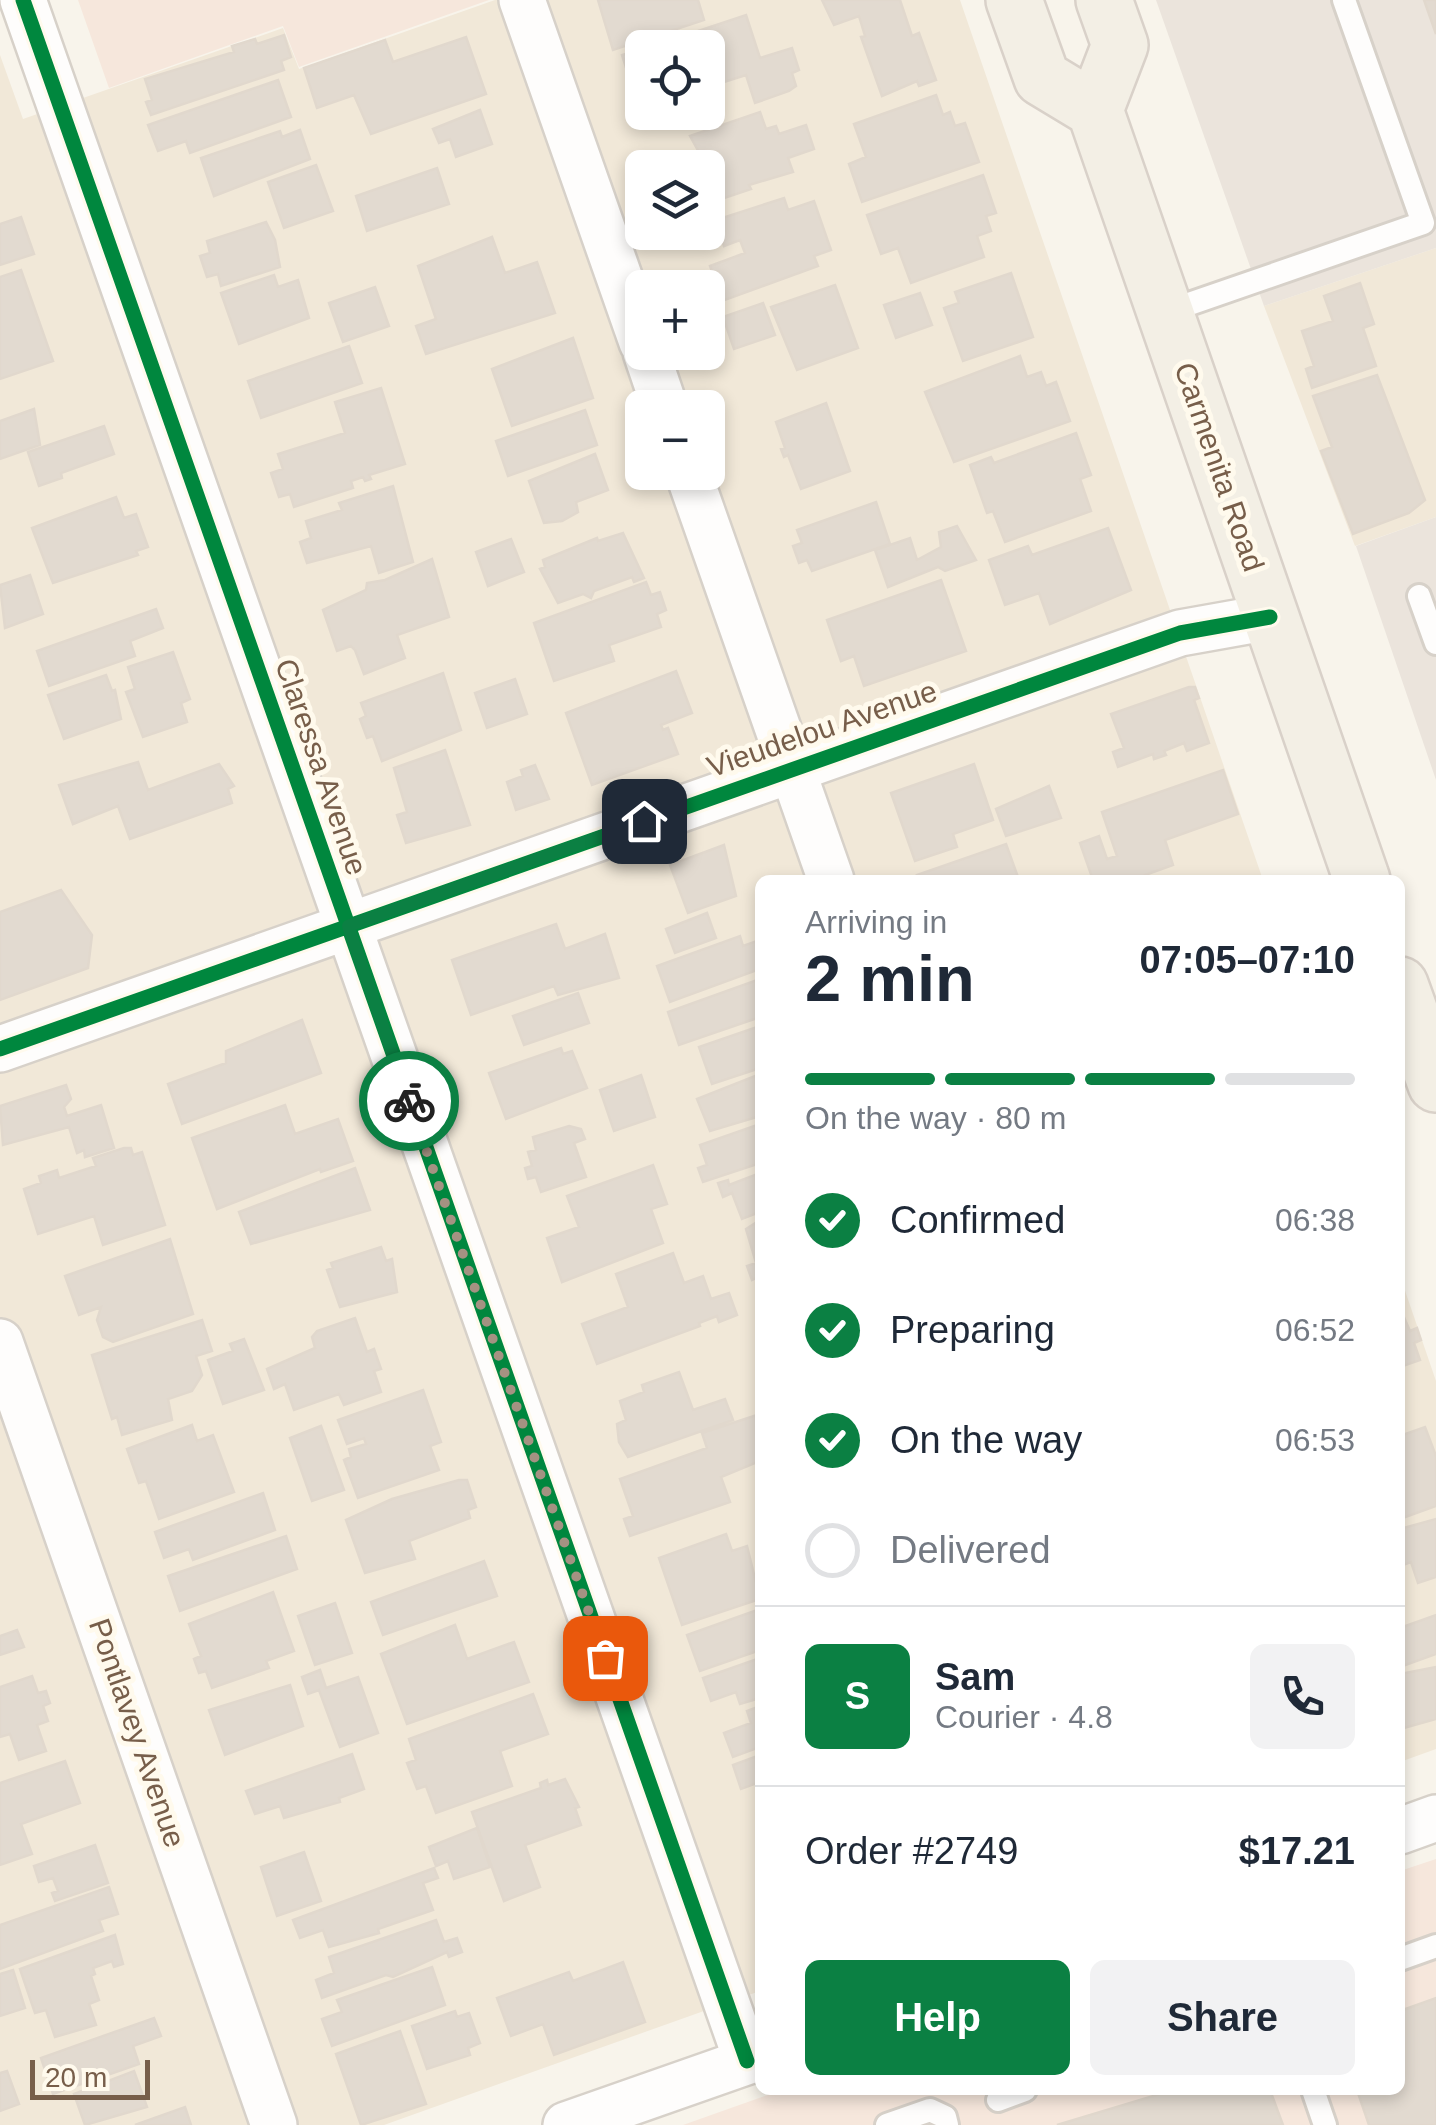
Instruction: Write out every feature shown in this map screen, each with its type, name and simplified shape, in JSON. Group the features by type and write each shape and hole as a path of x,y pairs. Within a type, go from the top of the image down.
{"main road":[{"path":"1014,0 1042,78 1096,110 1120,45 1104,0"},
{"name":"Carmenita Road","path":"1096,110 1360,875"},
{"path":"1405,999 1436,1084"}],"street":[{"name":"Claressa Avenue","path":"23,0 348,926 753,2059"},
{"path":"522,0 625,294"},
{"path":"694,490 829,875"},
{"name":"Vieudelou Avenue","path":"0,1049 1180,632 1270,617"},
{"name":"Pontlavey Avenue","path":"0,1342 274,2125"},
{"path":"1405,1829 1436,1818"},
{"path":"566,2125 753,2059"}],"lane":[{"path":"1166,312 1423,223 1344,0"},
{"path":"1419,596 1436,644"},
{"path":"1405,1957 1436,1946"},
{"path":"998,2100 1012,2095"},
{"path":"1315,2095 1325,2125"},
{"path":"887,2125 930,2110 945,2117 948,2125"}],"shaded area":[{"path":"78,0 489,0 299,67 283,26 109,88"},
{"path":"495,0 960,0 1261,875 755,875 755,1993 384,2125 0,2125 0,55 23,119 283,28 299,69"},
{"path":"1156,0 1436,0 1436,248 1264,306"},
{"path":"1436,248 1436,517 1355,546 1264,306"},
{"path":"1436,517 1436,780 1356,546"},
{"path":"1405,1291 1436,1381 1436,1749 1405,1760"},
{"path":"1436,1859 1436,2125 683,2125 768,2095 1405,2095 1405,1869"}],"building":[{"path":"598,0 698,0 704,20 674,30 625,30 625,46 613,50"},
{"path":"822,0 900,0 912,36 919,33 936,80 919,86 917,81 882,96 861,37 865,36 859,16 834,25"},
{"path":"1424,0 1436,0 1436,34"},
{"path":"746,15 760,58 792,48 799,70 792,73 796,86 755,103 746,75 725,82 725,30 701,30"},
{"path":"284,35 291,57 281,61 284,70 151,115 146,102 152,100 145,79 234,52 232,46 255,39 257,44"},
{"path":"466,37 486,94 371,134 354,95 317,108 304,68 385,40 393,62"},
{"path":"278,80 291,117 190,153 186,141 158,151 148,125"},
{"path":"936,95 943,115 950,112 955,126 965,123 979,162 862,202 849,164 866,157 854,124"},
{"path":"480,110 492,144 456,157 450,139 439,143 433,129"},
{"path":"760,112 766,129 776,126 779,134 806,125 814,149 788,158 793,172 749,185 751,189 725,198 725,150 698,150 690,136 725,130 725,124"},
{"path":"300,130 310,159 214,196 201,158 280,131 282,137"},
{"path":"316,165 333,211 284,228 268,182"},
{"path":"437,168 449,204 367,231 356,196"},
{"path":"983,175 996,213 986,216 991,231 977,236 984,257 911,283 898,248 881,254 867,215"},
{"path":"784,198 788,210 814,201 831,250 814,256 818,266 725,300 725,270 711,270 710,266 745,253 740,240 725,246 725,217"},
{"path":"21,217 34,254 0,265 0,224"},
{"path":"266,222 275,240 280,267 221,286 218,274 207,277 200,256 210,253 207,241"},
{"path":"492,237 505,273 537,262 555,313 426,354 416,326 436,319 418,266"},
{"path":"21,270 53,361 0,379 0,277"},
{"path":"1011,273 1033,337 963,361 944,308 959,303 955,292"},
{"path":"274,275 278,287 298,280 309,318 239,344 221,293"},
{"path":"1360,283 1374,324 1363,328 1376,366 1312,388 1306,369 1314,366 1302,331 1333,321 1324,296"},
{"path":"835,285 858,348 797,370 771,307"},
{"path":"375,287 389,326 343,342 329,303"},
{"path":"920,293 932,325 896,338 884,305"},
{"path":"763,303 775,335 734,349 725,316"},
{"path":"573,338 593,398 512,426 492,369"},
{"path":"349,346 362,383 261,418 248,381"},
{"path":"1020,356 1027,377 1041,372 1046,386 1056,382 1070,421 954,462 925,392"},
{"path":"1377,375 1425,500 1409,513 1353,534 1321,451 1332,447 1313,396"},
{"path":"381,388 405,464 369,475 371,479 365,481 363,477 351,481 353,488 294,507 290,494 279,497 271,473 283,469 278,454 345,433 335,402"},
{"path":"826,403 850,471 801,489 788,455 784,457 781,449 785,448 776,422"},
{"path":"34,409 40,445 0,459 0,421"},
{"path":"585,410 597,445 508,476 496,441"},
{"path":"104,426 114,454 61,473 62,478 39,486 28,452"},
{"path":"1076,433 1091,475 1080,479 1091,511 1005,542 993,511 987,513 970,465 991,457 994,463"},
{"path":"595,454 608,490 576,502 578,512 562,521 544,523 529,481"},
{"path":"393,486 413,562 379,573 371,546 307,563 300,542 311,538 306,521 342,510 339,503"},
{"path":"116,497 124,518 136,514 148,547 136,551 138,555 53,583 32,528"},
{"path":"876,502 890,544 812,571 807,560 799,563 793,546 802,543 797,530"},
{"path":"957,526 976,560 945,571 938,567 888,587 875,550 910,538 917,560 941,547 939,532"},
{"path":"1108,528 1131,590 1050,624 1039,593 1005,605 989,560 1028,546 1032,555"},
{"path":"623,533 644,578 634,582 632,577 594,591 591,598 583,594 558,603 540,569 545,567 543,560 597,538 598,541"},
{"path":"511,539 524,572 488,586 476,552"},
{"path":"432,559 449,617 397,635 405,658 364,674 351,646 337,651 323,610 366,590 367,583 385,580"},
{"path":"30,575 43,614 5,628 0,585"},
{"path":"941,580 966,651 864,686 854,656 841,661 827,620"},
{"path":"646,582 651,595 660,592 666,610 657,614 661,627 609,645 614,661 554,681 534,623"},
{"path":"156,609 163,628 130,641 135,656 49,686 37,651"},
{"path":"173,652 190,699 181,703 187,722 143,737 126,692 135,689 128,667"},
{"path":"676,671 692,713 661,725 663,730 668,728 678,754 592,785 566,713"},
{"path":"443,673 461,730 382,761 373,736 367,738 360,719 366,716 361,703"},
{"path":"106,675 112,691 115,690 121,719 64,739 48,695"},
{"path":"515,679 527,714 487,728 475,693"},
{"path":"1195,687 1199,698 1194,700 1209,743 1187,751 1184,743 1164,751 1166,755 1154,759 1153,754 1118,767 1113,752 1124,748 1111,714"},
{"path":"445,750 470,825 406,843 397,815 407,812 394,768"},
{"path":"138,762 148,790 219,764 234,786 228,789 232,803 130,839 118,806 73,824 59,785"},
{"path":"974,764 993,820 953,834 957,847 915,861 891,793"},
{"path":"535,765 549,799 516,810 507,782 523,776 521,770"},
{"path":"1223,770 1238,814 1165,840 1173,865 1145,875 1091,875 1080,843 1099,836 1107,859 1117,856 1102,812"},
{"path":"1049,786 1061,818 1006,836 996,809"},
{"path":"1006,844 1017,875 917,875"},
{"path":"724,845 736,896 688,913 670,865"},
{"path":"61,890 92,935 88,968 0,1000 0,912"},
{"path":"707,913 716,938 675,953 666,929"},
{"path":"556,924 565,949 605,934 619,978 558,995 554,986 471,1015 452,960"},
{"path":"740,936 743,946 755,942 755,971 670,1002 657,966"},
{"path":"755,981 755,1019 679,1045 668,1012"},
{"path":"578,993 589,1023 524,1045 513,1016"},
{"path":"302,1020 321,1073 182,1124 168,1084 226,1063 226,1051"},
{"path":"755,1028 755,1070 712,1084 699,1047"},
{"path":"561,1048 563,1054 572,1051 587,1088 506,1119 489,1073"},
{"path":"641,1075 655,1117 614,1131 600,1090"},
{"path":"755,1076 755,1118 710,1131 697,1099"},
{"path":"66,1085 71,1099 64,1107 67,1116 101,1105 114,1148 85,1157 84,1150 77,1153 69,1127 3,1145 0,1106"},
{"path":"285,1105 295,1134 338,1119 353,1161 321,1172 320,1169 217,1209 192,1138"},
{"path":"569,1126 581,1129 585,1139 574,1143 586,1177 541,1192 536,1177 528,1179 525,1168 532,1166 528,1152 536,1150 533,1137"},
{"path":"755,1126 755,1165 703,1182 698,1168 707,1165 700,1145"},
{"path":"131,1148 133,1155 142,1152 165,1225 103,1245 94,1216 38,1234 24,1189 41,1183 39,1176 57,1170 59,1178 96,1166 93,1158"},
{"path":"653,1165 667,1204 651,1209 663,1243 562,1282 547,1238 579,1227 567,1196"},
{"path":"355,1168 370,1210 251,1244 239,1212"},
{"path":"755,1175 755,1214 742,1219 732,1193 723,1197 718,1183 728,1180 729,1185"},
{"path":"755,1223 755,1260 746,1229"},
{"path":"170,1239 193,1314 113,1342 103,1337 97,1320 101,1307 79,1315 65,1276"},
{"path":"381,1247 386,1261 392,1259 397,1292 340,1307 327,1270 333,1268 331,1263"},
{"path":"673,1253 684,1283 703,1276 711,1299 729,1293 737,1315 719,1322 717,1316 597,1364 582,1324 628,1307 616,1274"},
{"path":"755,1263 752,1280 747,1266"},
{"path":"355,1318 367,1352 374,1349 381,1369 374,1371 381,1392 344,1405 339,1394 294,1410 285,1384 274,1389 267,1369 315,1348 312,1337 317,1331"},
{"path":"202,1320 212,1351 196,1356 202,1375 192,1391 168,1399 172,1420 122,1435 117,1417 112,1419 92,1355"},
{"path":"1405,1320 1410,1331 1417,1328 1421,1340 1414,1343 1420,1360 1405,1365"},
{"path":"244,1339 264,1390 223,1404 208,1360 233,1351 230,1344"},
{"path":"679,1372 693,1410 725,1399 733,1420 628,1457 619,1442 617,1424 626,1420 620,1401 644,1392 642,1385"},
{"path":"423,1390 441,1442 430,1446 439,1470 358,1498 344,1460 351,1457 349,1449 366,1444 364,1438 347,1444 338,1420"},
{"path":"755,1416 755,1463 721,1477 730,1502 630,1536 624,1519 633,1516 620,1479 707,1448 702,1433"},
{"path":"192,1425 197,1441 213,1435 234,1492 159,1519 146,1481 139,1483 127,1449"},
{"path":"321,1426 344,1490 312,1501 290,1438"},
{"path":"1425,1427 1436,1456 1436,1506 1405,1517 1405,1434"},
{"path":"467,1480 476,1507 468,1510 470,1518 409,1541 415,1559 365,1573 346,1520 392,1499"},
{"path":"263,1493 275,1530 193,1560 189,1549 164,1558 155,1532"},
{"path":"1436,1519 1436,1577 1418,1583 1411,1562 1405,1564 1405,1528"},
{"path":"726,1534 732,1551 747,1546 755,1579 755,1601 682,1625 659,1558"},
{"path":"286,1536 297,1569 180,1611 168,1576"},
{"path":"484,1561 497,1596 383,1635 371,1602"},
{"path":"273,1592 294,1651 266,1661 269,1668 212,1688 206,1671 199,1673 194,1659 201,1656 189,1624"},
{"path":"335,1603 352,1653 315,1665 298,1616"},
{"path":"755,1611 755,1652 700,1671 687,1635"},
{"path":"1436,1615 1436,1654 1405,1665 1405,1626"},
{"path":"455,1625 467,1659 514,1642 529,1682 407,1724 381,1654"},
{"path":"17,1630 24,1647 0,1655 0,1636"},
{"path":"755,1660 755,1700 740,1704 736,1692 711,1701 703,1678"},
{"path":"1436,1667 1436,1719 1405,1728 1405,1673"},
{"path":"320,1670 326,1688 358,1677 378,1733 340,1747 319,1690 308,1694 302,1677"},
{"path":"32,1676 38,1693 46,1691 50,1703 43,1706 48,1721 37,1725 46,1751 19,1760 10,1734 0,1737 0,1687"},
{"path":"290,1685 303,1726 225,1755 209,1710"},
{"path":"533,1694 548,1734 500,1751 512,1786 436,1813 426,1786 417,1789 407,1763 416,1760 409,1739"},
{"path":"755,1708 755,1749 733,1757 724,1733 751,1723 747,1711"},
{"path":"352,1754 364,1789 339,1798 340,1802 284,1818 280,1806 255,1814 246,1791"},
{"path":"755,1757 755,1784 741,1789 733,1765"},
{"path":"65,1761 80,1803 21,1824 32,1854 0,1865 0,1783"},
{"path":"565,1779 579,1807 575,1808 581,1825 525,1845 540,1887 504,1901 472,1812 541,1788 540,1783 547,1780 548,1785"},
{"path":"477,1828 490,1867 454,1879 448,1861 436,1866 429,1847"},
{"path":"95,1845 108,1883 55,1901 52,1893 58,1891 53,1878 39,1882 34,1866"},
{"path":"304,1852 321,1901 277,1916 261,1867"},
{"path":"434,1868 438,1878 423,1883 433,1910 378,1929 379,1933 329,1947 323,1930 300,1938 293,1920"},
{"path":"109,1887 118,1914 99,1920 103,1931 0,1969 0,1925"},
{"path":"436,1920 444,1942 457,1938 462,1952 449,1957 447,1952 393,1977 386,1975 322,1998 316,1980 334,1973 329,1957"},
{"path":"115,1935 123,1964 114,1967 112,1961 93,1968 95,1974 91,1976 99,2000 89,2004 96,2025 55,2037 46,2010 35,2013 20,1969"},
{"path":"623,1962 645,2022 554,2055 543,2024 511,2036 497,1998 569,1972 573,1981"},
{"path":"432,1967 445,2005 332,2046 322,2019 342,2012 337,2000"},
{"path":"13,1970 25,2008 0,2016 0,1974"},
{"path":"1436,1998 1436,2125 1369,2125 1359,2095 1405,2095 1405,2009"},
{"path":"455,2011 457,2017 469,2013 480,2043 468,2048 470,2055 427,2069 412,2026"},
{"path":"154,2018 161,2036 133,2046 139,2064 53,2094 41,2058"},
{"path":"400,2031 426,2104 361,2125 336,2054"},
{"path":"7,2071 19,2104 0,2111 0,2073"},
{"path":"134,2071 147,2107 85,2125 74,2094"},
{"path":"1157,2095 1272,2095 1283,2125 1057,2125"},
{"path":"185,2107 191,2125 135,2125"}],"cycle path":[{"path":"23,0 747,2061"},
{"path":"0,1049 1180,633 1270,617"}],"way so far":[{"path":"409,1101 605,1658"}],"route":[{"path":"409,1101 348,926 644,821"}]}
